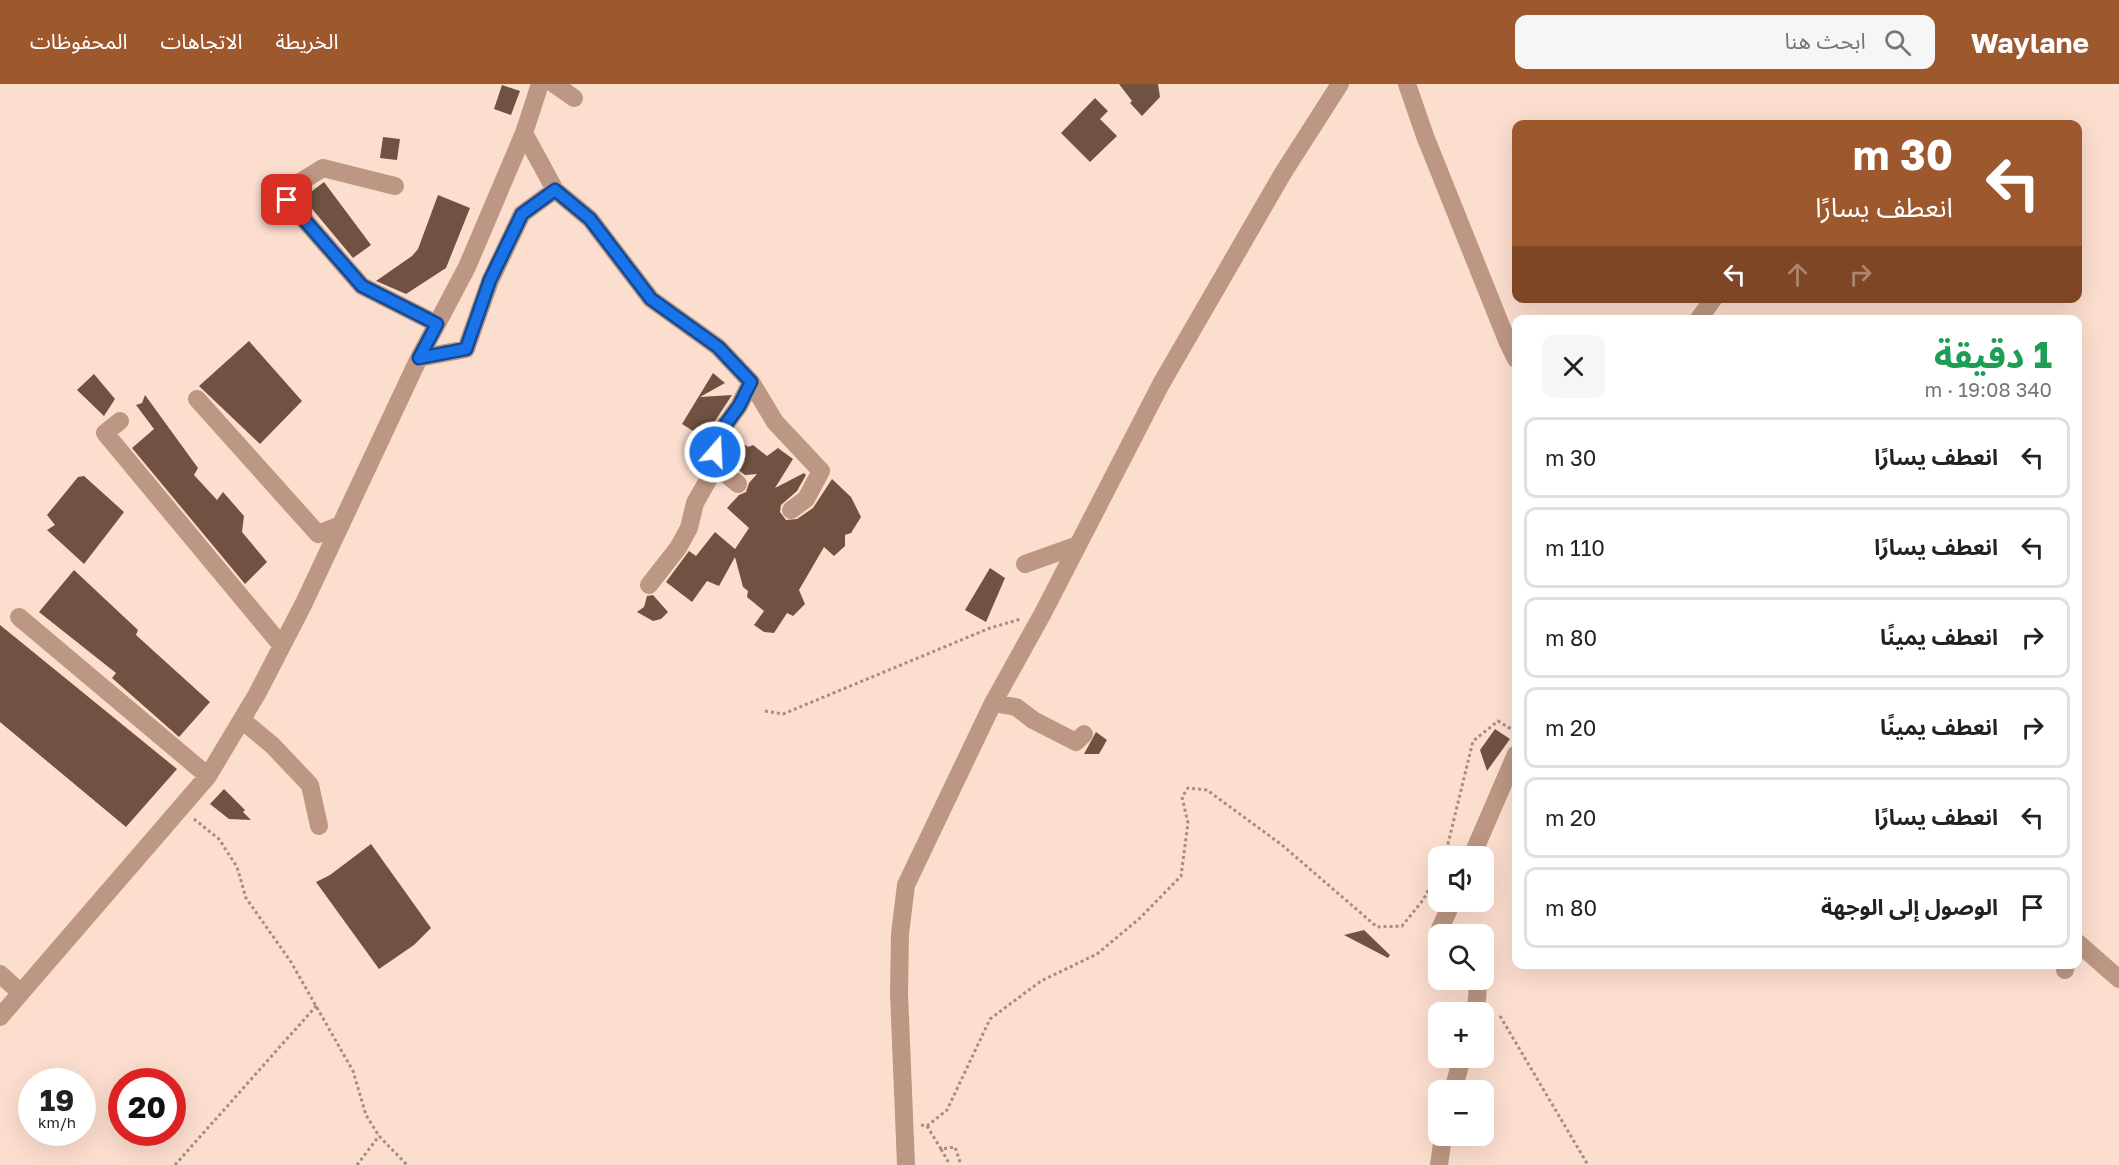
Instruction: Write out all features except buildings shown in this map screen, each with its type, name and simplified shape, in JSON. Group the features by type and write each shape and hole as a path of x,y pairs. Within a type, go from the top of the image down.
{"street":[{"path":"0,1017 208,776 242,720 282,646 342,525 419,358 468,267 524,133 540,84"},
{"path":"554,84 574,98"},
{"path":"906,1165 899,993 900,934 906,885 993,704 1043,613 1161,384 1283,173 1340,84"},
{"path":"1407,84 1434,158 1512,351"},
{"path":"524,133 555,190 590,219 651,299 718,347 751,382 775,422 820,471 806,499 791,510"},
{"path":"396,186 323,168 297,183 287,200 362,286 437,324"},
{"path":"419,358 466,349 490,280 522,214 555,190"},
{"path":"649,585 683,538 695,503 716,466 715,439 739,406 751,382"},
{"path":"197,399 318,534 342,525"},
{"path":"120,422 105,433 282,646"},
{"path":"716,466 738,484"},
{"path":"1025,564 1078,544"},
{"path":"19,617 208,776"},
{"path":"993,704 1016,707 1033,720 1076,742 1084,734"},
{"path":"242,720 272,745 310,785 319,826"},
{"path":"1476,846 1512,763"},
{"path":"2082,947 2119,979"},
{"path":"0,974 21,993"},
{"path":"1438,1165 1441,1146"}],"path":[{"path":"765,711 783,714 990,628 1043,613"},
{"path":"1447,846 1473,741 1498,721 1512,730"},
{"path":"904,1122 927,1126 947,1110 990,1019 1041,981 1097,954 1140,918 1181,876 1188,824 1182,797 1188,788 1207,790 1263,831 1377,927 1402,927 1428,891"},
{"path":"180,808 219,839 237,867 246,898 291,962 353,1071 366,1115 379,1136 407,1165"},
{"path":"175,1165 317,1005"},
{"path":"1500,1016 1588,1165"},
{"path":"927,1126 950,1165"},
{"path":"357,1165 379,1136"},
{"path":"941,1149 955,1147 961,1165"}],"route":[{"path":"287,200 362,286 437,324 419,358 466,349 490,280 522,214 555,190 590,219 651,299 718,347 751,382 739,406 715,439 715,452"}]}
